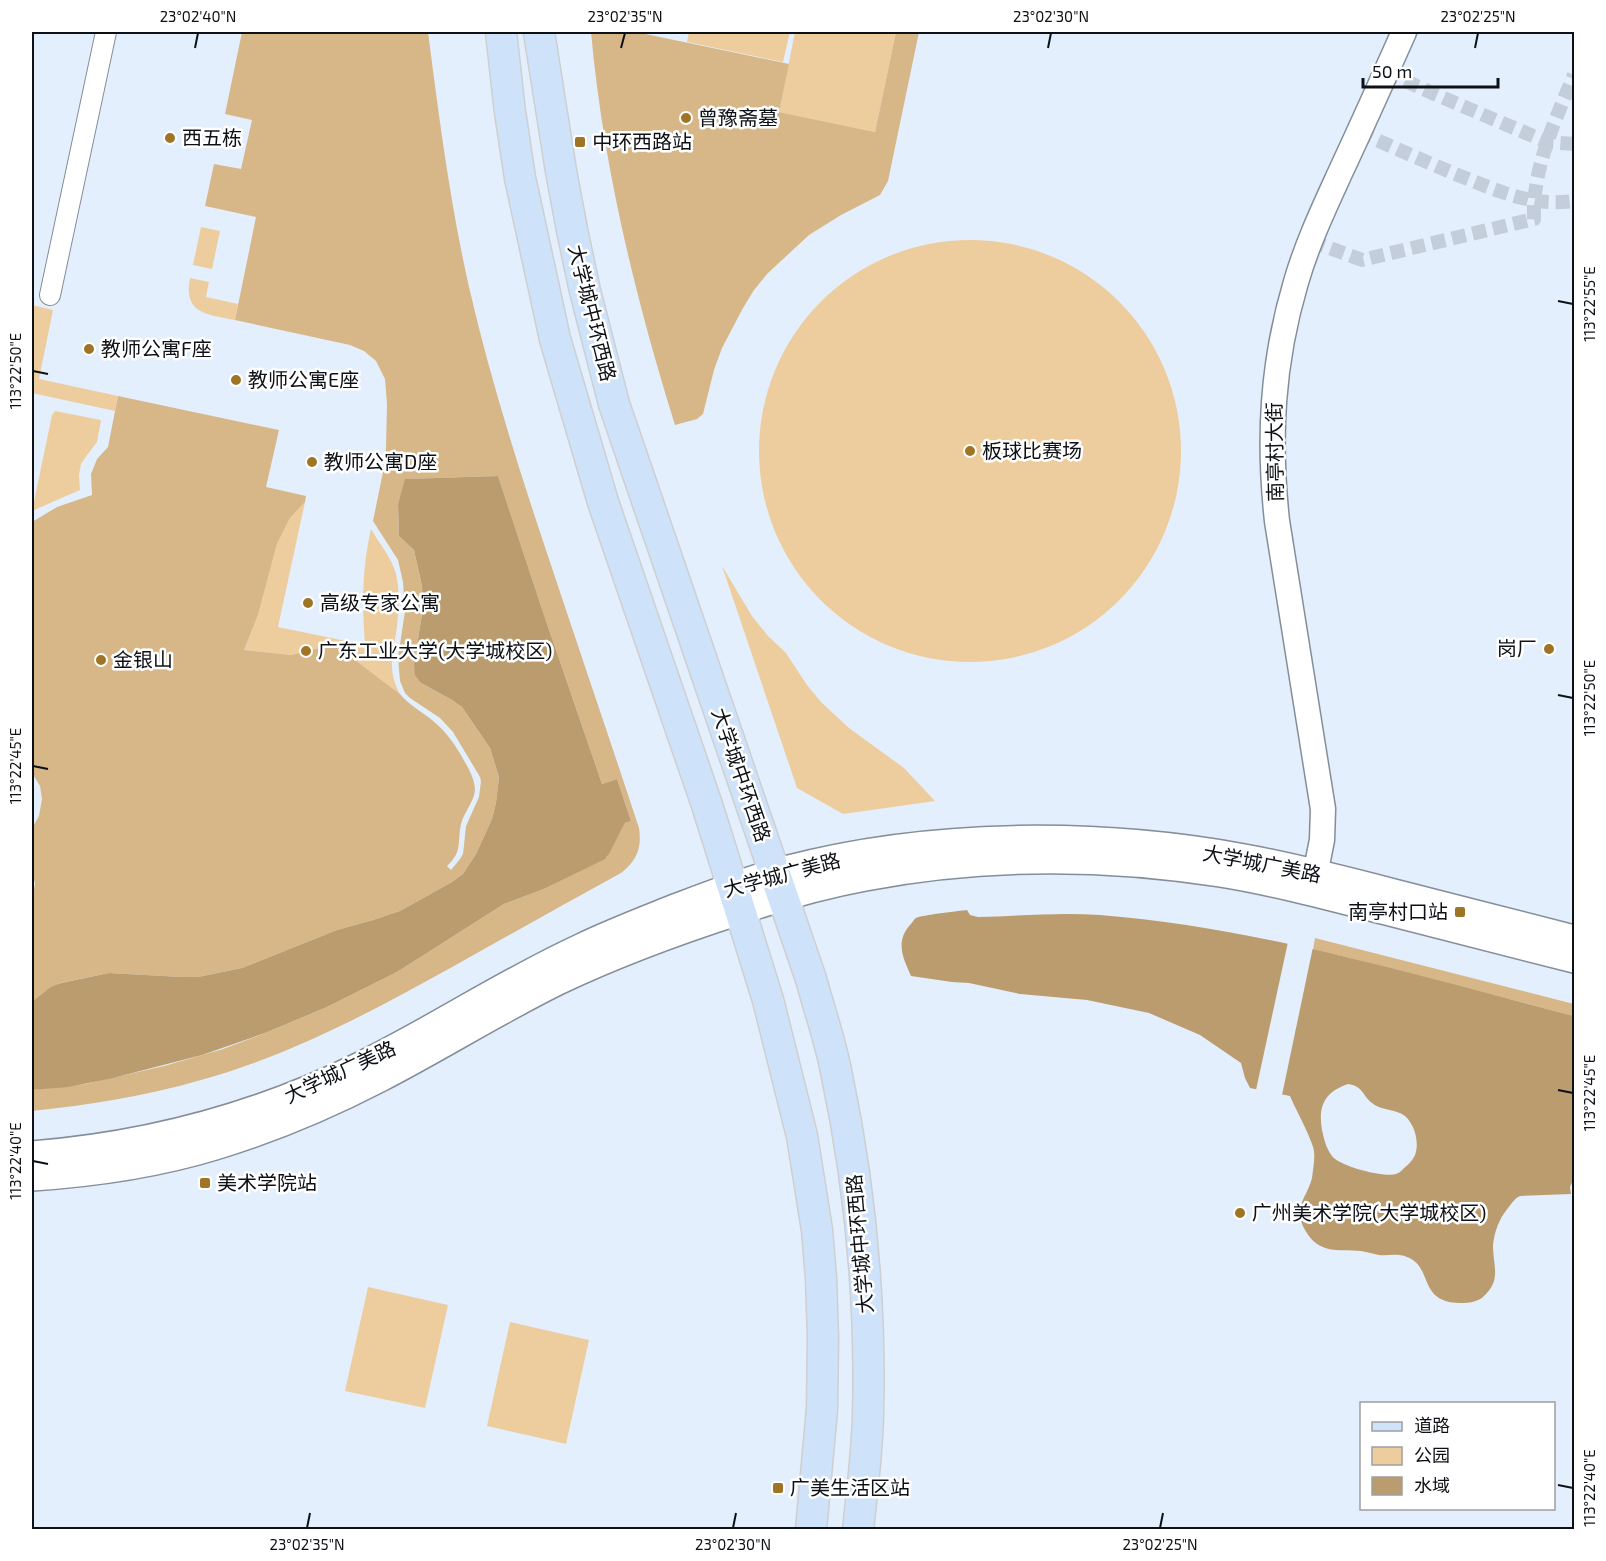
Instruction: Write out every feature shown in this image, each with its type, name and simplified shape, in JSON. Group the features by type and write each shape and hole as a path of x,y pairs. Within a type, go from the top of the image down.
{"main road":[{"name":"大学城中环西路","path":"501,32 520,178 555,339 603,502 707,805 768,1000 802,1136 817,1230 823,1338 822,1398 811,1530"},
{"name":"大学城中环西路","path":"539,32 572,230 614,404 811,979 836,1069 853,1163 863,1251 868,1417 858,1530"},
{"name":"大学城广美路","path":"32,1155 97,1148 170,1134 238,1116 359,1066 504,986 581,947 659,914 736,899 779,885 857,878 919,868 1009,861 1125,863 1313,883 1575,939"},
{"name":"大学城广美路","path":"1313,883 1575,959"},
{"name":"大学城广美路","path":"32,1177 133,1165 214,1146 252,1134 375,1080 504,1009 605,960 667,935 736,899"}],"street":[{"path":"50,295 106,32"},
{"name":"南亭村大街","path":"1313,883 1322,840 1323,809 1273,488 1271,448 1275,385 1288,311 1306,252 1404,32"}],"green space":[{"path":"689,32 790,32 783,62 687,42"},
{"path":"795,32 896,32 875,132 779,112"},
{"path":"201,227 220,231 212,269 193,265"},
{"name":"板球比赛场","path":"970,240 1011,244 1051,256 1087,276 1119,302 1145,334 1165,370 1177,410 1181,451 1177,492 1165,532 1145,568 1119,600 1087,626 1051,646 1011,658 970,662 929,658 889,646 853,626 821,600 795,568 775,532 763,492 759,451 763,410 775,370 795,334 821,302 853,276 889,256 929,244"},
{"path":"190,278 209,282 206,297 238,304 235,320 207,314 194,306 190,299"},
{"path":"32,305 53,310 39,379 118,396 115,411 32,393"},
{"path":"55,411 101,420 97,442 81,464 80,490 32,511 52,415"},
{"path":"305,502 278,627 365,645 364,587 371,529 392,562 396,574 399,593 392,668 400,694 334,644 291,655 244,650 258,615 277,544 290,518"},
{"path":"722,566 752,616 786,653 821,702 849,728 904,768 935,801 843,814 797,788"},
{"path":"368,1287 448,1305 425,1408 345,1391"},
{"path":"510,1322 589,1340 566,1444 487,1426"}],"shaded area":[{"path":"242,32 428,32 451,192 462,255 478,324 521,473 639,828 639,848 635,858 621,873 393,999 299,1045 234,1070 180,1086 117,1099 32,1111 32,1090 85,1084 164,1066 223,1049 327,1007 397,972 504,904 544,889 607,857 625,823 631,821 617,779 602,784 498,476 406,479 398,504 399,536 414,550 422,586 423,608 414,664 421,683 462,707 490,748 499,777 492,819 476,854 463,874 400,911 337,930 242,968 198,977 109,973 60,983 32,1002 32,903 35,883 32,875 32,828 39,816 42,799 40,786 32,773 32,522 57,507 92,495 91,474 97,459 108,447 118,396 279,430 266,487 306,496 305,502 290,518 277,544 258,615 244,650 291,655 334,644 400,694 442,730 468,767 475,790 461,824 457,851 447,866 451,870 463,854 466,826 479,797 480,777 453,732 440,718 410,698 400,681 398,658 405,611 403,582 398,560 373,521 386,448 387,404 385,379 376,361 364,351 350,345 235,320 256,217 205,206 214,164 241,169 252,120 225,114"},
{"path":"591,32 636,32 789,64 779,112 875,132 896,32 919,32 888,181 880,195 809,235 767,274 743,308 722,348 703,414 697,419 675,425 660,377 622,230 596,82"},
{"path":"1315,938 1574,1004 1574,1016 1313,950"}],"water":[{"path":"498,476 602,784 617,779 631,821 625,823 609,854 605,859 544,889 504,904 397,972 327,1007 265,1033 202,1055 109,1079 68,1087 32,1090 32,1002 51,987 109,973 198,977 242,968 337,930 400,911 463,874 476,854 492,819 499,777 490,748 462,707 421,683 415,675 414,664 423,608 422,586 414,550 399,536 398,504 405,479"},
{"path":"967,910 970,915 978,917 1085,914 1161,921 1221,931 1340,955 1574,1016 1574,1178 1570,1187 1571,1194 1520,1196 1514,1201 1502,1217 1494,1236 1495,1279 1493,1285 1483,1297 1473,1302 1447,1301 1438,1297 1432,1291 1421,1268 1407,1257 1330,1249 1316,1244 1305,1230 1300,1215 1300,1209 1312,1178 1314,1151 1290,1096 1250,1088 1241,1063 1200,1035 1149,1013 1087,1000 1020,994 969,983 911,976 903,956 902,944 905,931 914,920 925,916","holes":["1348,1084 1353,1085 1375,1105 1402,1114 1413,1127 1417,1144 1415,1155 1397,1174 1372,1173 1343,1164 1336,1160 1328,1150 1322,1130 1322,1107 1333,1091"]}],"pier":[{"path":"1288,942 1313,947 1282,1095 1256,1090"}],"tunnel":[{"path":"1386,72 1547,142 1574,144"},
{"path":"1311,241 1362,260 1534,219 1534,200 1541,164 1552,128 1574,75"},
{"path":"1359,132 1453,173 1512,195 1542,201 1574,201"}],"place":[{"name":"曾豫斋墓","path":"686,118"},
{"name":"西五栋","path":"170,138"},
{"name":"中环西路站","path":"580,142"},
{"name":"教师公寓F座","path":"89,349"},
{"name":"教师公寓E座","path":"236,380"},
{"name":"板球比赛场","path":"970,451"},
{"name":"教师公寓D座","path":"312,462"},
{"name":"高级专家公寓","path":"308,603"},
{"name":"岗厂","path":"1549,649"},
{"name":"广东工业大学(大学城校区)","path":"306,651"},
{"name":"金银山","path":"101,660"},
{"name":"南亭村口站","path":"1460,912"},
{"name":"美术学院站","path":"205,1183"},
{"name":"广州美术学院(大学城校区)","path":"1240,1213"},
{"name":"广美生活区站","path":"778,1488"}]}
